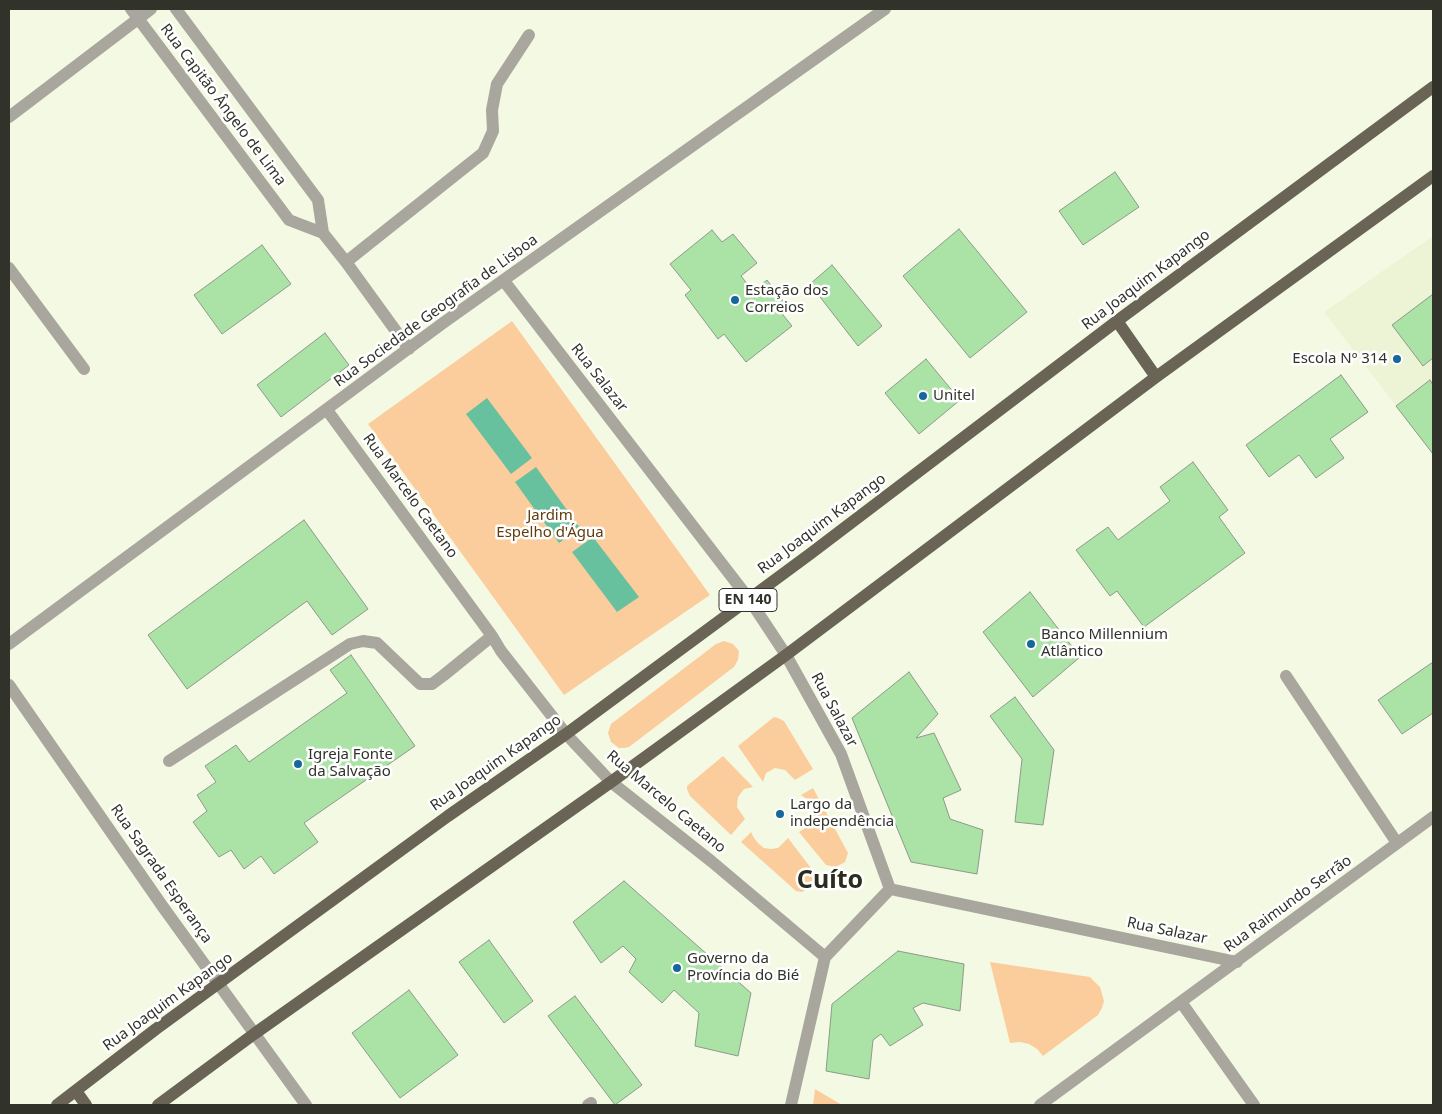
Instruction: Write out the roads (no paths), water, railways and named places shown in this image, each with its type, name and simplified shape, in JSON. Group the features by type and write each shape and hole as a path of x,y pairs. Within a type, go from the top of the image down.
{"main road":[{"name":"Rua Joaquim Kapango","path":"57,1105 156,1029 448,816 566,734 818,548 1118,321 1433,87"},
{"path":"158,1105 254,1034 612,782 786,655 1156,377 1433,176"},
{"path":"1118,321 1156,377"},
{"path":"76,1091 86,1105"}],"street":[{"path":"9,117 135,13 151,9"},
{"name":"Rua Capitão Ângelo de Lima","path":"176,9 318,200 323,233"},
{"name":"Rua Sociedade Geografia de Lisboa","path":"9,644 409,349 885,9"},
{"name":"Rua Capitão Ângelo de Lima","path":"135,13 290,220 323,233"},
{"path":"346,262 483,153 493,131 492,110 497,84 529,35"},
{"path":"323,233 409,349"},
{"path":"9,268 84,369"},
{"name":"Rua Salazar","path":"504,281 749,599 786,655 841,754 890,889 1237,962"},
{"name":"Rua Marcelo Caetano","path":"327,410 501,651 566,734 612,782 711,861 825,957"},
{"path":"169,761 350,644 363,641 377,643 420,684 432,684 492,636"},
{"path":"1286,676 1397,844"},
{"name":"Rua Sagrada Esperança","path":"9,685 163,907 306,1105"},
{"name":"Rua Raimundo Serrão","path":"1040,1105 1433,817"},
{"path":"791,1105 825,957 890,889"},
{"path":"1181,1002 1254,1105"}],"place":[{"name":"Estação dos Correios","path":"735,300"},
{"name":"Escola Nº 314","path":"1397,359"},
{"name":"Unitel","path":"923,396"},
{"name":"Banco Millennium Atlântico","path":"1031,644"},
{"name":"Igreja Fonte da Salvação","path":"298,764"},
{"name":"Largo da independência","path":"780,814"},
{"name":"Governo da Província do Bié","path":"677,968"}],"district":[{"name":"Cuíto","path":"830,881"}],"park label":[{"name":"Jardim Espelho d'Água","path":"550,524"}]}
